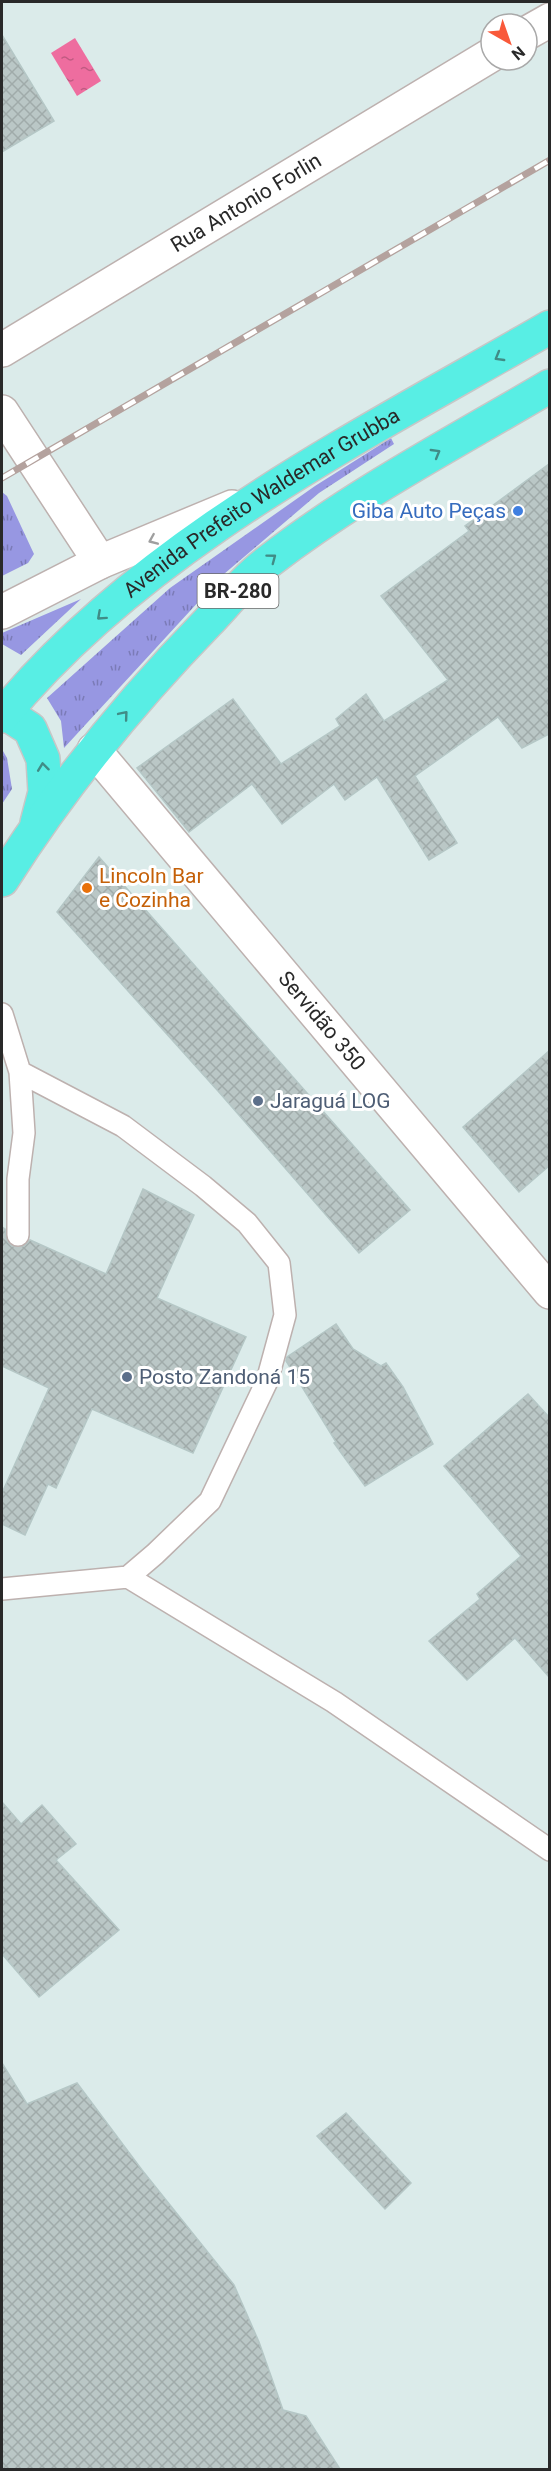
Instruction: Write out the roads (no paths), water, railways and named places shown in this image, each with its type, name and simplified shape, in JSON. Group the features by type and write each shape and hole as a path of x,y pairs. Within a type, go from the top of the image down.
{"highway":[{"name":"Avenida Prefeito Waldemar Grubba","path":"2,713 56,656 107,610 177,553 265,493 549,327"},
{"name":"BR-280","path":"2,880 37,824 94,750 188,642 266,562 350,503 549,386"},
{"path":"2,713 30,729 42,759 45,792 37,824"}],"street":[{"name":"Rua Antonio Forlin","path":"2,350 479,62"},
{"path":"2,412 100,562"},
{"path":"2,612 100,562 265,493"},
{"name":"Servidão 350","path":"94,750 549,1292"}],"lane":[{"path":"2,1014 20,1072 24,1133 18,1179 18,1235"},
{"path":"20,1072 123,1126 203,1186 247,1223 279,1263 285,1315 262,1391 210,1501 128,1577"},
{"path":"2,1589 128,1577 334,1702 549,1850"}],"water":[{"path":"75,38 101,81 77,96 51,53"}],"railway":[{"path":"2,478 550,160"}],"place":[{"name":"Giba Auto Peças","path":"518,511"},
{"name":"Lincoln Bar e Cozinha","path":"87,888"},
{"name":"Jaraguá LOG","path":"258,1101"},
{"name":"Posto Zandoná 15","path":"127,1377"}]}
